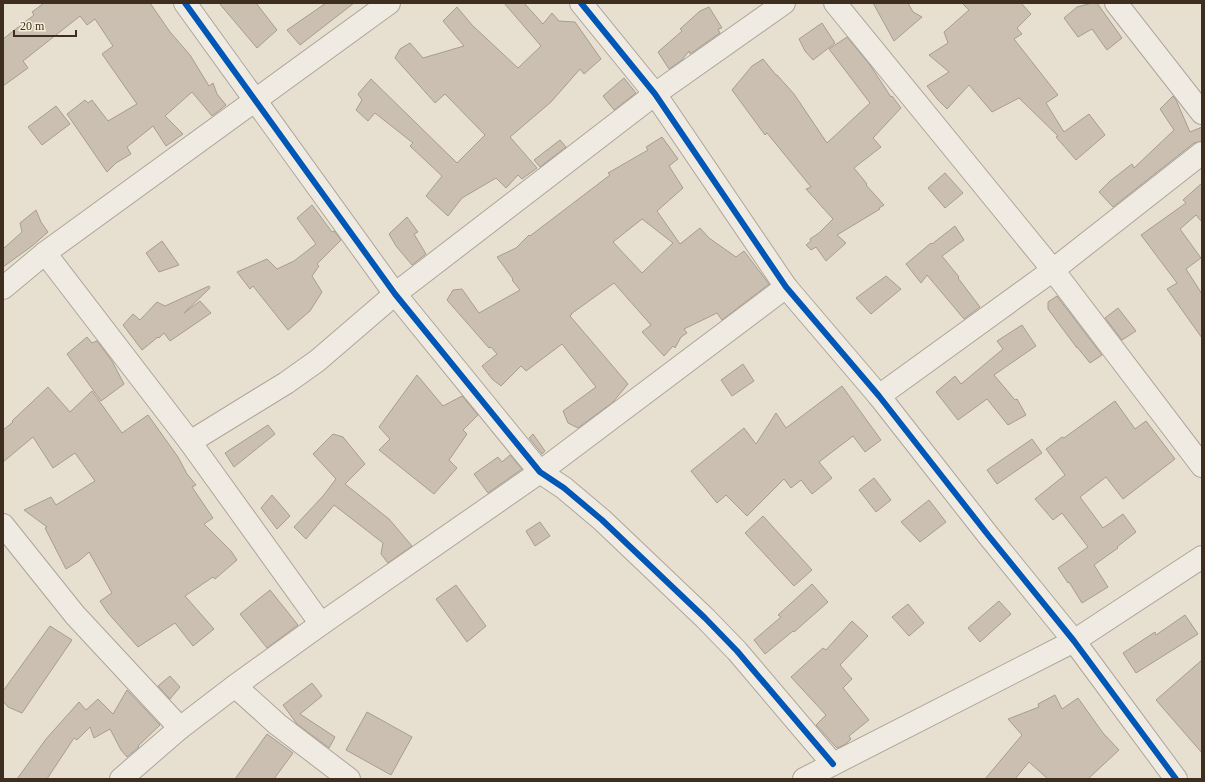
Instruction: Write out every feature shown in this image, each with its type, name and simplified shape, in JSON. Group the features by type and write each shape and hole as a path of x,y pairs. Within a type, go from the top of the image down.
{"street":[{"path":"185,3 395,294 431,336 540,472 564,488 602,520 705,618 737,651 833,764"},
{"path":"3,288 45,253 389,3"},
{"path":"581,3 655,94 786,287 879,396 988,535 1074,641 1176,779"},
{"path":"190,442 286,383 317,361 395,294 655,94 784,3"},
{"path":"835,3 1053,270 1202,466"},
{"path":"1116,3 1202,113"},
{"path":"879,396 1053,270 1202,153"},
{"path":"45,253 190,442 321,624"},
{"path":"121,779 180,728 235,686 321,624 540,472 786,287"},
{"path":"3,525 75,615 180,728"},
{"path":"804,779 1074,641 1202,557"},
{"path":"235,686 278,724 349,779"}],"building":[{"path":"44,3 150,3 170,32 190,55 209,86 213,83 217,94 226,105 212,116 192,92 165,116 183,134 166,146 153,126 127,147 131,154 116,163 107,172 67,114 85,100 88,103 92,100 108,121 137,104 102,54 113,46 95,19 87,25 80,16 23,61 28,68 3,86 3,39 34,15 32,12"},
{"path":"219,3 256,3 277,30 257,48"},
{"path":"326,3 354,3 300,45 287,30"},
{"path":"504,3 524,3 543,24 552,13 559,21 575,22 601,59 584,74 580,69 551,102 510,137 537,168 522,179 518,175 506,188 496,178 462,198 448,216 426,196 442,176 410,146 413,143 375,113 368,121 356,110 362,100 358,94 371,79 457,163 485,135 445,94 435,103 395,58 400,49 410,43 423,58 464,46 443,21 457,7 472,25 518,68 541,46"},
{"path":"873,3 908,3 913,12 922,17 894,41"},
{"path":"962,3 1021,3 1031,14 1017,28 1022,34 1014,39 1058,95 1046,103 1064,132 1089,114 1105,135 1076,160 1056,137 1058,136 1019,98 992,112 969,85 947,109 927,86 949,72 929,55 948,43 944,32 969,10"},
{"path":"1097,3 1122,38 1107,50 1092,29 1078,37 1064,18 1077,7"},
{"path":"709,7 722,28 718,29 720,33 690,54 689,51 682,60 669,69 658,52 682,31 680,29 700,11"},
{"path":"822,23 835,43 813,60 805,51 799,39"},
{"path":"847,37 870,65 891,97 892,96 901,108 873,138 881,147 854,168 867,184 866,185 884,205 879,208 880,209 837,235 846,243 826,261 816,247 811,250 806,245 811,241 810,239 819,233 833,219 806,189 811,187 767,133 765,135 732,90 752,66 763,59 794,94 827,143 870,103 829,49"},
{"path":"624,78 636,93 614,110 603,96"},
{"path":"1173,96 1190,132 1202,127 1202,141 1194,143 1113,207 1099,192 1110,181 1132,164 1134,168 1174,130 1160,109"},
{"path":"56,106 70,124 42,145 28,127"},
{"path":"662,137 678,159 669,166 683,188 657,211 680,244 700,228 709,238 736,257 744,251 769,284 722,320 717,313 684,329 687,333 681,337 675,348 673,346 664,356 642,332 651,325 614,283 571,314 570,316 628,384 613,402 578,428 568,423 563,411 596,387 562,344 526,371 521,366 501,386 492,379 482,366 497,354 491,347 489,348 447,300 453,290 462,289 479,313 520,290 497,257 516,248 529,235 530,236 610,175 608,173 648,150 646,147","holes":["642,219 673,243 642,273 613,242"]},
{"path":"560,140 566,147 540,167 534,160"},
{"path":"945,173 963,193 945,208 928,188"},
{"path":"1202,183 1202,222 1196,215 1180,229 1201,258 1186,269 1202,294 1202,338 1167,289 1177,283 1141,235 1186,203 1183,200"},
{"path":"312,205 332,232 334,231 341,240 317,264 319,266 312,276 322,292 310,311 288,330 253,286 250,289 237,272 267,259 277,269 294,261 316,244 297,218"},
{"path":"36,210 41,222 48,232 32,246 3,267 3,249 22,232 20,223"},
{"path":"407,217 418,232 414,234 426,254 412,265 396,246 389,234"},
{"path":"955,226 964,240 942,256 980,307 964,319 927,275 921,283 906,264 931,243 932,244"},
{"path":"162,241 179,265 159,272 146,253"},
{"path":"886,276 901,289 871,314 856,298"},
{"path":"209,286 210,288 184,313 200,301 211,313 170,341 164,333 142,350 123,325 133,314 140,320 157,302 165,306"},
{"path":"1057,296 1102,355 1090,363 1048,309 1048,302"},
{"path":"1118,308 1136,331 1122,340 1105,318"},
{"path":"1022,325 1036,346 994,375 1015,400 1017,399 1026,415 1008,425 987,399 958,420 936,392 955,376 961,384 1003,349 997,341"},
{"path":"87,337 92,343 97,341 112,361 124,384 101,401 67,354"},
{"path":"743,364 754,381 732,396 721,380"},
{"path":"417,375 443,406 462,396 478,415 463,430 467,434 449,460 457,468 434,494 379,450 390,439 379,427"},
{"path":"842,386 881,440 865,452 853,436 819,462 832,478 812,494 801,480 791,488 784,479 747,516 726,495 717,503 691,471 744,428 756,444 776,413 786,428"},
{"path":"48,387 70,412 92,391 122,433 148,415 178,457 187,474 196,485 192,487 213,518 204,524 231,551 237,560 215,579 213,577 185,596 214,629 193,646 175,623 138,647 108,613 100,601 112,593 89,552 79,561 66,569 45,528 47,527 24,510 51,497 56,505 95,481 75,453 53,468 33,437 3,462 3,430"},
{"path":"1115,401 1135,429 1146,421 1175,459 1123,499 1106,477 1080,497 1103,528 1123,514 1136,532 1117,547 1118,548 1094,565 1108,587 1082,603 1058,568 1088,547 1062,513 1053,520 1035,499 1065,475 1046,449 1062,437 1064,438"},
{"path":"268,425 275,434 234,467 225,453"},
{"path":"333,434 343,437 365,464 345,484 389,519 412,546 388,563 381,554 383,543 334,505 306,539 294,527 323,496 336,479 313,454"},
{"path":"533,434 545,451 542,454 529,438"},
{"path":"1032,439 1042,453 997,484 987,470"},
{"path":"510,455 522,469 488,493 474,474 498,457 502,462"},
{"path":"874,478 891,500 876,512 859,490"},
{"path":"272,495 290,516 277,529 261,508"},
{"path":"929,500 946,522 920,542 901,522"},
{"path":"763,516 812,570 794,586 745,533"},
{"path":"540,522 550,536 535,546 526,531"},
{"path":"812,584 828,602 794,632 793,631 765,654 754,640 781,617 778,615"},
{"path":"456,585 486,626 467,642 436,599"},
{"path":"270,590 298,625 267,648 240,614"},
{"path":"999,601 1011,614 980,642 968,628"},
{"path":"908,604 924,623 909,636 892,617"},
{"path":"1185,615 1198,634 1136,673 1123,653 1155,632 1156,635"},
{"path":"852,621 868,636 840,665 852,679 843,688 869,720 849,736 851,739 846,744 837,748 816,725 826,715 791,677 823,648 826,650"},
{"path":"50,626 72,640 22,713 8,707 3,701 3,691"},
{"path":"1202,660 1202,753 1156,700"},
{"path":"170,676 180,687 170,699 158,686"},
{"path":"312,683 322,696 300,714 335,737 329,748 297,724 283,705"},
{"path":"127,690 160,725 127,757 121,750 110,729 94,738 90,727 77,740 74,738 47,779 17,779 46,739 79,702 86,710 98,699 113,714"},
{"path":"1055,695 1062,709 1078,698 1103,733 1119,750 1088,779 1048,779 1029,762 1015,779 985,779 1022,735 1008,719 1039,707 1038,704"},
{"path":"367,712 412,737 391,775 346,750"},
{"path":"267,734 293,753 274,779 235,779"}],"cycle path":[{"path":"185,3 395,294 540,472 564,488 602,520 705,618 737,651 833,764"},
{"path":"581,3 655,94 786,287 879,396 988,535 1074,641 1176,779"}]}
